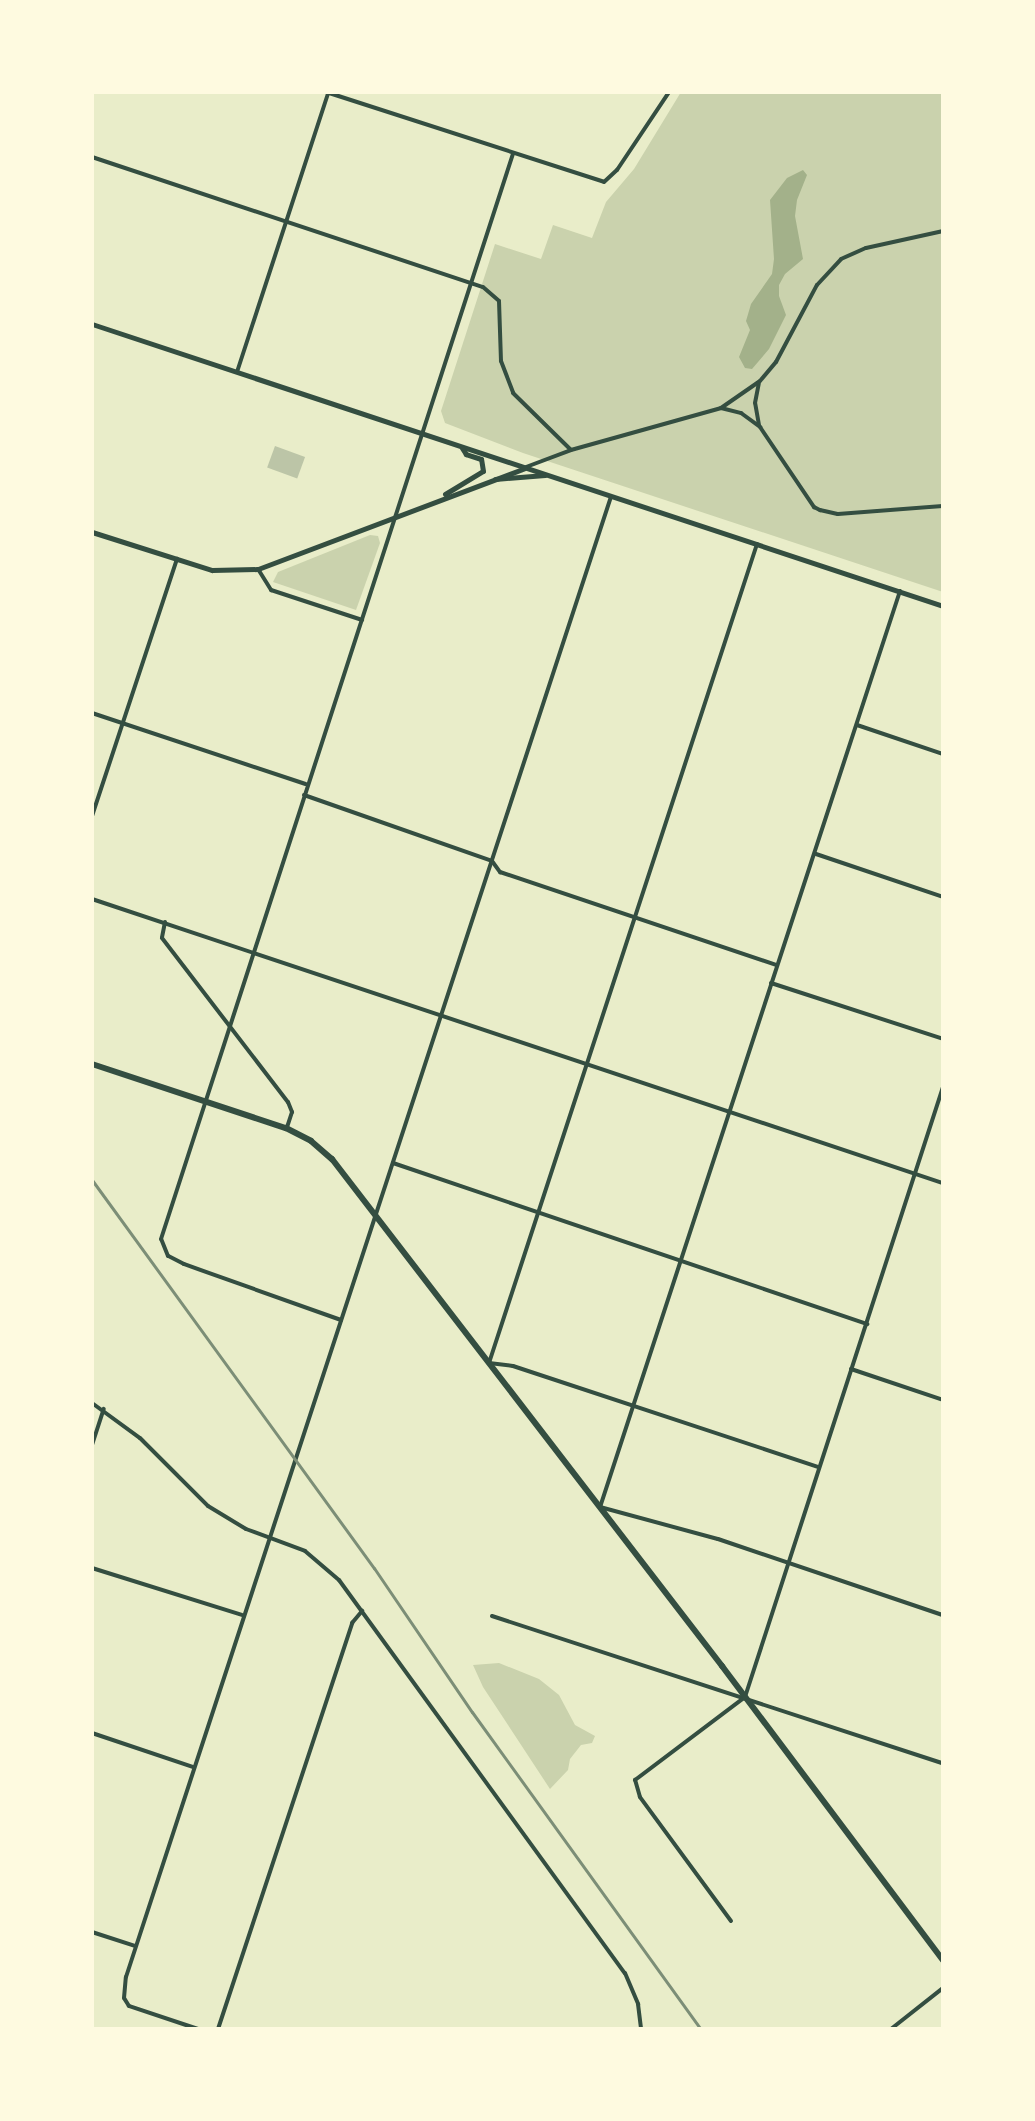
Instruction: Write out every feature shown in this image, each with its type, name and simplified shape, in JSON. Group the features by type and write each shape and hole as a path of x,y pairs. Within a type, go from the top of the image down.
{"main road":[{"path":"92,324 943,606"},
{"path":"441,497 483,471 481,459 466,454 461,446"},
{"path":"92,532 212,570 258,569 526,467"},
{"path":"490,479 550,475"},
{"path":"92,1064 286,1128 326,1153 600,1507 943,1960"}],"street":[{"path":"237,372 327,92 604,182 617,170 669,92"},
{"path":"341,1320 184,1264 168,1256 161,1239 203,1101 513,154"},
{"path":"92,157 471,283 495,294 499,301 501,361 513,393 571,450"},
{"path":"526,467 571,450 721,408 760,381 787,346 821,279 841,259 866,248 943,231"},
{"path":"760,381 755,403 760,427"},
{"path":"721,408 741,413 760,427 814,507 820,510 838,514 943,506"},
{"path":"198,2029 138,2010 124,1998 135,1946 612,495"},
{"path":"757,544 489,1363 513,1366 818,1467"},
{"path":"92,816 177,559"},
{"path":"258,569 271,590 362,620"},
{"path":"900,591 600,1507 787,1563 943,1615"},
{"path":"92,713 307,785"},
{"path":"857,725 943,754"},
{"path":"304,795 492,861 500,872 777,965"},
{"path":"816,854 943,897"},
{"path":"92,899 943,1183"},
{"path":"165,922 162,938 288,1102 292,1112 286,1128"},
{"path":"771,983 943,1039"},
{"path":"731,1921 640,1797 635,1780 745,1697 943,1087"},
{"path":"393,1163 867,1324"},
{"path":"851,1369 943,1400"},
{"path":"92,1403 140,1438 208,1506 238,1525 305,1551 324,1565 362,1611 625,1973 638,2004 641,2029"},
{"path":"92,1445 104,1409"},
{"path":"92,1568 243,1615"},
{"path":"218,2029 352,1623 362,1611"},
{"path":"492,1616 943,1763"},
{"path":"92,1733 193,1767"},
{"path":"92,1932 135,1946"},
{"path":"891,2029 943,1988"}],"shaded area":[{"path":"681,92 943,92 943,592 523,453 445,423 441,411 495,244 541,259 553,225 592,238 606,202 634,169"},
{"path":"803,170 807,175 797,200 795,216 803,259 785,274 779,285 779,296 786,315 769,349 752,369 745,368 739,357 750,330 746,321 751,304 772,274 774,259 770,200 787,178"},
{"path":"370,535 378,536 380,543 356,610 273,582 278,572"},
{"path":"499,1663 539,1679 559,1695 575,1725 595,1736 592,1743 581,1745 570,1759 568,1770 550,1789 483,1687 473,1665"}],"building":[{"path":"275,446 305,457 297,479 267,468"}],"railway":[{"path":"92,1180 374,1568 472,1712 701,2029"}]}
